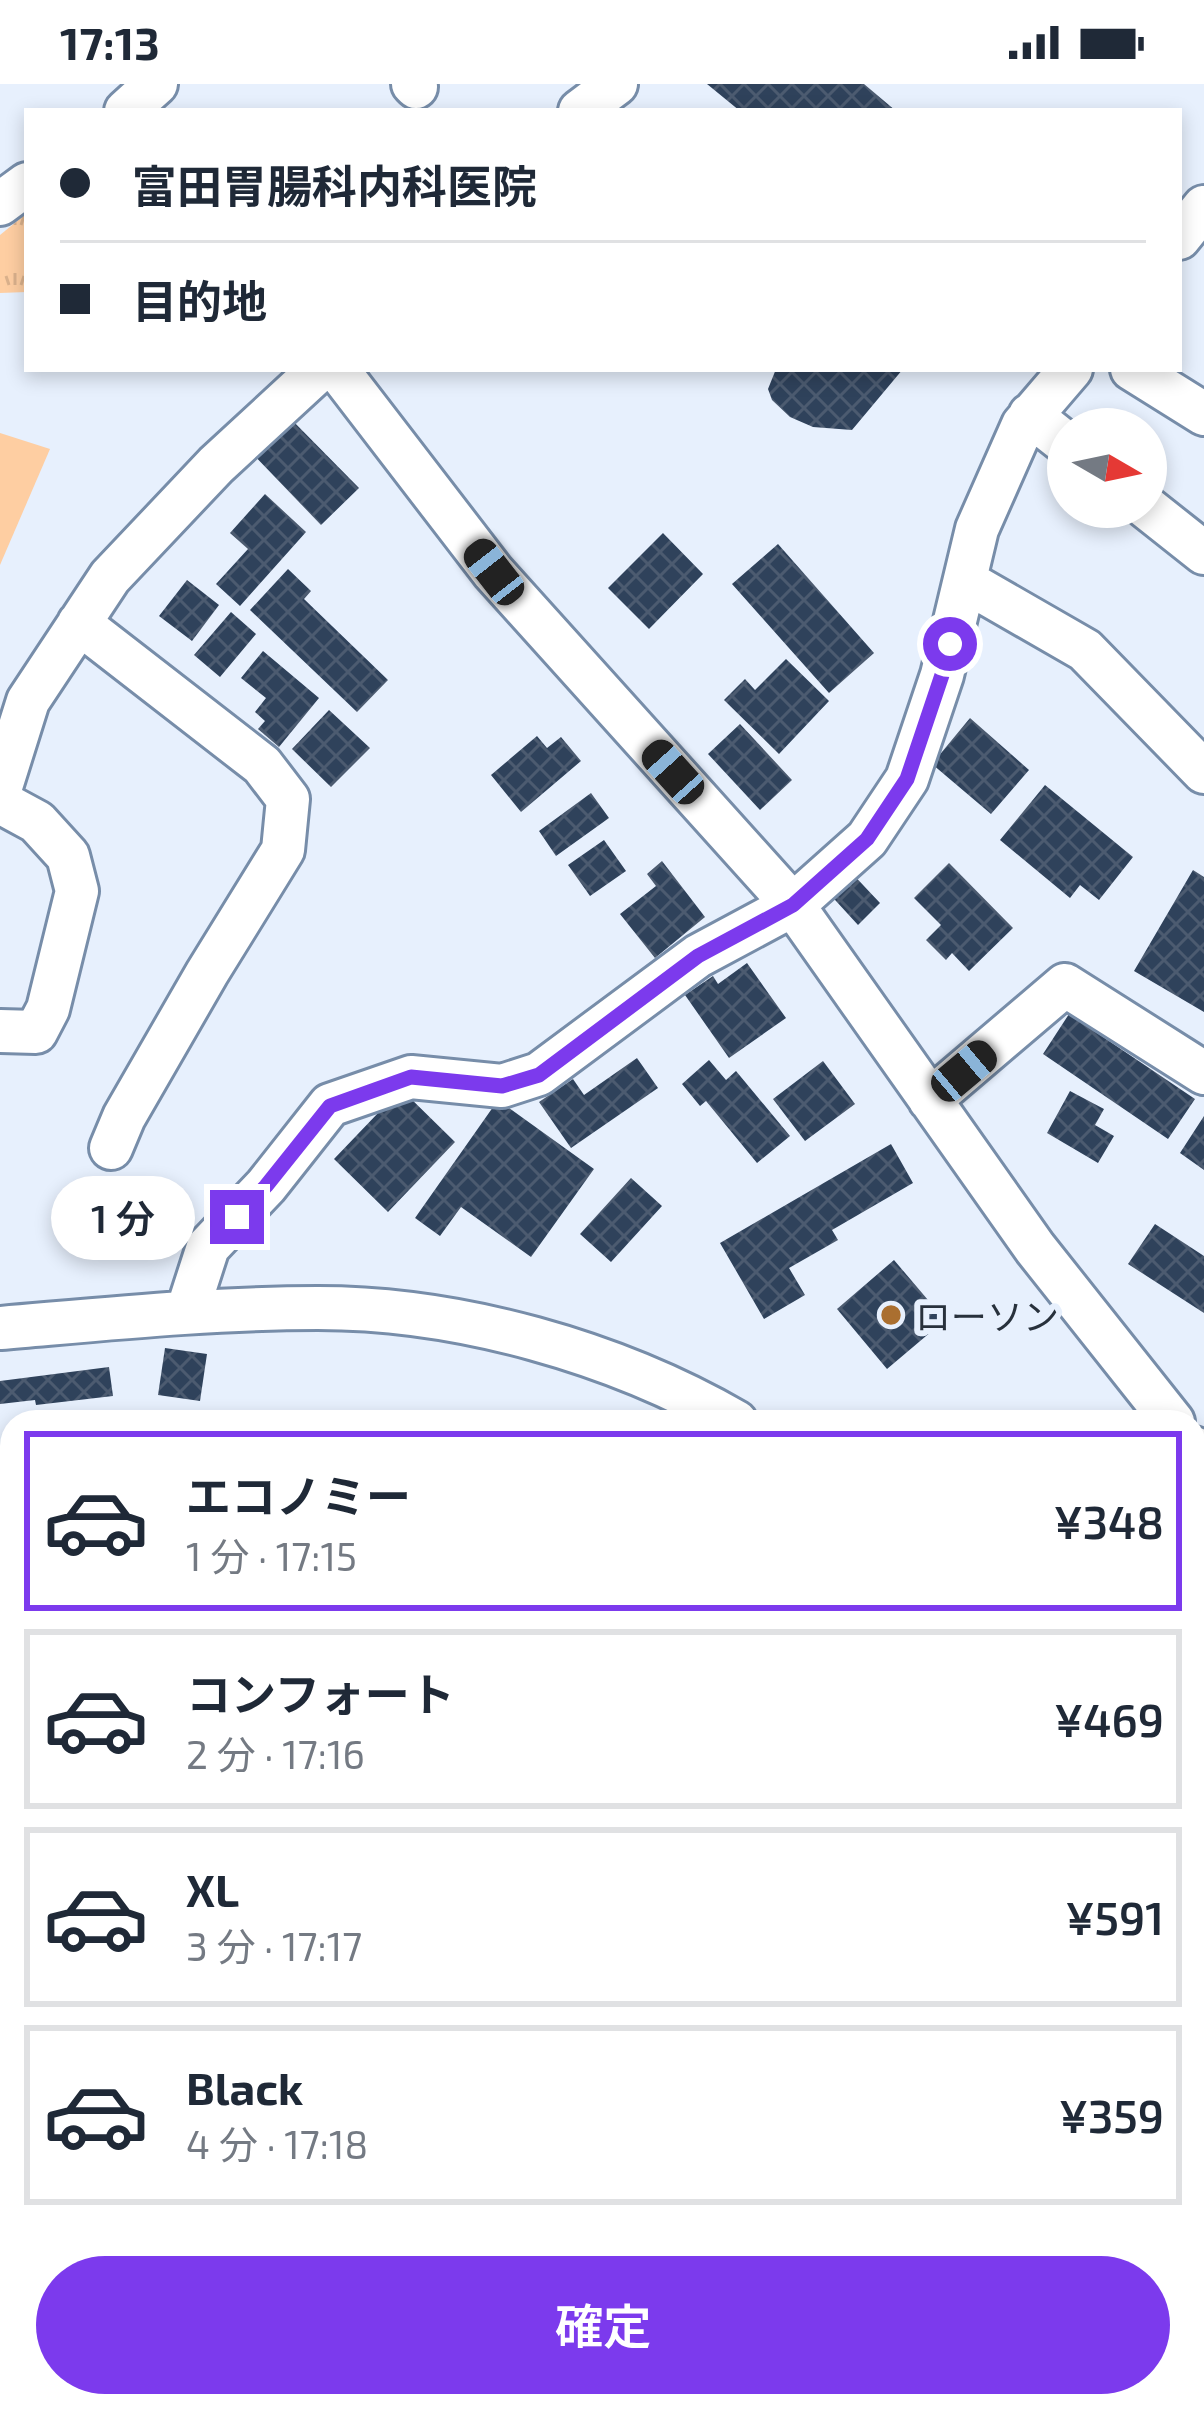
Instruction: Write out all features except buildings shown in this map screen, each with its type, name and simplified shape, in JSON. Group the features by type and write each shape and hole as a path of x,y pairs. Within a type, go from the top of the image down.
{"street":[{"path":"129,108 156,84"},
{"path":"584,108 616,84"},
{"path":"1182,234 1204,207"},
{"path":"0,790 28,701 110,578 216,465 317,372"},
{"path":"339,372 494,572 793,905 1036,1248 1164,1410"},
{"path":"187,1312 208,1247 266,1186 330,1106 411,1077 502,1086 539,1075 698,956 793,905 867,839 907,779 942,675 977,529 1023,424 1068,372"},
{"path":"1137,372 1204,414"},
{"path":"1030,415 1047,428"},
{"path":"1167,524 1204,553"},
{"path":"964,581 1084,650 1204,772"},
{"path":"79,623 262,765 288,800 283,850 207,973 111,1148"},
{"path":"0,802 37,822 68,856 76,891 48,1009 36,1032 0,1031"},
{"path":"930,1100 1065,985 1204,1073"},
{"path":"0,1328 187,1312 322,1308 434,1317 568,1348 685,1393 715,1410"}],"green space":[{"path":"24,215 24,292 0,293 0,235"},
{"path":"0,433 50,449 0,565"}],"place":[{"name":"ローソン","path":"891,1315"}],"route":[{"path":"237,1217 330,1106 411,1077 502,1086 539,1075 698,956 793,905 867,839 907,779 950,644"}]}
